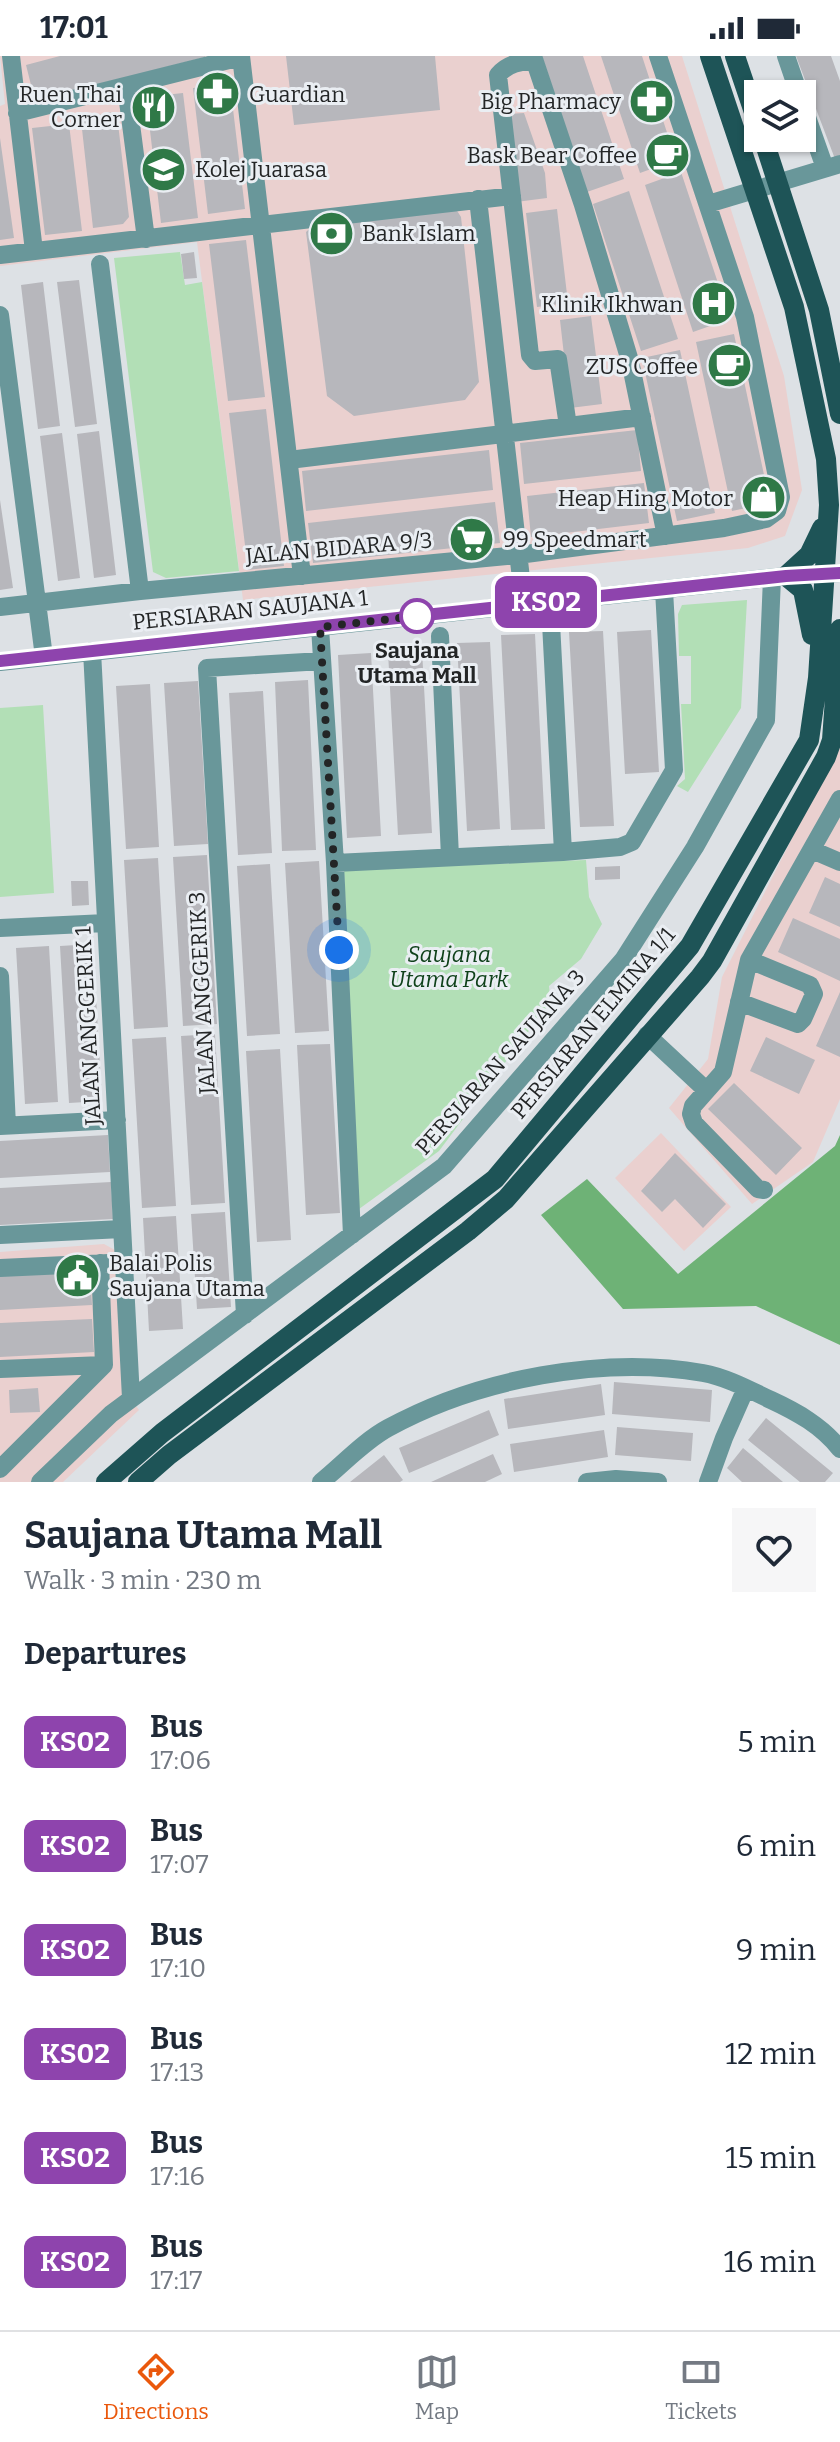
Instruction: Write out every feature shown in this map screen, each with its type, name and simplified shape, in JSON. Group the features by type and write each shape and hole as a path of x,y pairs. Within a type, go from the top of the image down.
{"main road":[{"name":"PERSIARAN ELMINA 1/1","path":"106,1482 162,1433 495,1179 690,946 809,740 832,573 826,459 794,307 710,56"},
{"path":"735,56 744,83"},
{"path":"768,152 819,310 840,414"},
{"path":"818,678 803,590 779,577 809,555 818,539 829,505"},
{"path":"138,1482 169,1455 468,1231 506,1199 712,961 826,757 832,740 840,629"}],"street":[{"path":"11,56 34,251"},
{"path":"17,113 241,56 302,576"},
{"path":"658,56 708,204 832,166 816,132"},
{"path":"786,56 794,80"},
{"path":"568,426 558,359 535,361 530,355 498,75 504,68 534,59 583,205 630,361 666,536"},
{"path":"126,86 146,239"},
{"path":"0,255 512,196"},
{"path":"478,199 524,605"},
{"name":"JALAN BIDARA 9/3","path":"0,607 518,555 666,536 766,519 777,511 781,497 745,317 708,204"},
{"path":"100,264 140,591"},
{"path":"0,315 44,657"},
{"path":"289,460 642,417"},
{"name":"PERSIARAN SAUJANA 1","path":"0,662 832,573"},
{"name":"PERSIARAN SAUJANA 3","path":"40,1482 131,1398 444,1166 623,960 695,847 766,720 779,577"},
{"path":"335,863 563,852 620,847 632,842 674,770 664,590"},
{"path":"551,623 563,852"},
{"path":"320,627 335,863 352,1235"},
{"path":"440,636 450,857"},
{"name":"JALAN ANGGERIK 1","path":"92,651 131,1398"},
{"name":"JALAN ANGGERIK 3","path":"245,1315 207,668 322,661"},
{"path":"764,1190 758,1189 694,1123 691,1114 693,1106 723,1072 749,960 837,810"},
{"path":"793,817 821,833"},
{"path":"812,850 840,862"},
{"path":"0,928 106,923"},
{"path":"739,1002 798,1024 814,994 810,985 749,960"},
{"path":"0,976 3,1126 117,1120"},
{"path":"647,1035 706,1090"},
{"path":"0,1235 122,1229"},
{"path":"0,1268 124,1262"},
{"path":"0,1469 104,1365 100,1263"},
{"path":"0,1369 104,1365"},
{"path":"321,1482 386,1429 479,1390 574,1371 663,1368 706,1374 796,1411 830,1437 840,1449"},
{"path":"708,1482 746,1388"},
{"path":"587,1482 616,1479 658,1482"}],"shaded area":[{"path":"0,56 682,56 784,376 802,490 785,536 748,548 243,600 197,242 0,266 0,106 5,104"},
{"path":"840,743 840,1099 813,1162 752,1204 669,1108 708,1059 722,977"},
{"path":"661,1133 731,1207 684,1251 615,1178"},
{"path":"104,1244 115,1250 122,1386 139,1410 63,1482 0,1482 0,1252"}],"green space":[{"path":"180,252 185,285 202,282 239,571 166,578 153,572 114,258"},
{"path":"747,600 741,708 688,792 677,786 685,779 681,704 691,704 691,656 679,656 678,614 682,605"},
{"path":"43,705 54,893 0,897 0,708"},
{"name":"Saujana Utama Park","path":"586,860 589,897 602,924 581,959 549,986 546,1008 439,1151 359,1209 344,870"},
{"path":"840,1135 840,1345 756,1306 623,1309 541,1215 587,1179 678,1274 835,1146"}],"building":[{"path":"60,56 205,57 35,101 26,65"},
{"path":"286,56 435,56 440,110 294,125"},
{"path":"542,56 583,56 624,179 587,192"},
{"path":"601,56 642,56 676,160 640,173"},
{"path":"796,56 831,56 840,81 840,157 835,159 816,109 816,80 805,80"},
{"path":"230,84 245,209 208,214 193,88"},
{"path":"183,93 198,218 161,223 146,97"},
{"path":"109,112 117,115 129,217 123,224 93,228 81,120"},
{"path":"524,113 545,173 547,198 516,202 507,114"},
{"path":"69,124 82,231 45,235 32,128"},
{"path":"0,138 14,238 0,240"},
{"path":"681,172 730,319 693,332 645,185"},
{"path":"629,191 678,339 641,351 593,204"},
{"path":"454,206 461,217 479,382 465,400 354,416 327,396 306,232 319,220"},
{"path":"557,209 568,303 537,307 526,213"},
{"path":"246,240 265,397 228,401 209,244"},
{"path":"194,252 197,278 184,279 181,254"},
{"path":"79,280 97,424 75,427 57,282"},
{"path":"43,282 60,426 38,429 21,285"},
{"path":"591,316 602,404 570,408 560,320"},
{"path":"734,334 770,503 732,511 696,342"},
{"path":"680,350 715,513 677,521 642,358"},
{"path":"266,409 284,566 248,570 229,413"},
{"path":"637,430 641,471 524,484 520,443"},
{"path":"99,431 116,575 94,578 77,434"},
{"path":"62,433 80,578 58,581 40,436"},
{"path":"489,450 493,490 306,511 302,471"},
{"path":"644,483 649,523 531,537 527,496"},
{"path":"0,500 13,588 0,590"},
{"path":"495,502 500,543 313,563 308,523"},
{"path":"651,630 659,772 625,774 617,632"},
{"path":"603,631 614,826 580,827 569,632"},
{"path":"535,634 545,829 511,830 501,635"},
{"path":"490,642 500,829 467,831 457,643"},
{"path":"422,650 432,833 398,835 388,652"},
{"path":"371,653 381,836 347,838 338,655"},
{"path":"308,680 316,850 282,851 275,682"},
{"path":"198,681 208,844 174,846 164,683"},
{"path":"150,684 159,847 126,849 116,686"},
{"path":"263,691 272,853 238,855 229,693"},
{"path":"207,855 217,1024 183,1026 173,857"},
{"path":"158,858 168,1027 134,1029 124,860"},
{"path":"319,861 329,1031 295,1033 285,863"},
{"path":"270,864 280,1034 247,1036 237,866"},
{"path":"620,866 620,879 595,880 595,867"},
{"path":"825,877 840,884 840,927 809,913"},
{"path":"71,881 88,881 89,905 72,906"},
{"path":"793,918 840,939 840,981 778,952"},
{"path":"93,944 102,1101 69,1103 60,946"},
{"path":"49,946 58,1102 25,1104 16,948"},
{"path":"840,992 840,1057 816,1046"},
{"path":"215,1034 225,1203 191,1205 181,1036"},
{"path":"166,1037 176,1206 142,1208 132,1039"},
{"path":"766,1037 815,1060 799,1094 750,1071"},
{"path":"330,1044 340,1213 306,1215 297,1045"},
{"path":"280,1049 291,1240 257,1242 246,1051"},
{"path":"734,1083 802,1148 776,1175 708,1109"},
{"path":"108,1135 110,1172 0,1178 0,1141"},
{"path":"675,1153 726,1204 703,1228 675,1199 662,1212 641,1191"},
{"path":"111,1182 113,1219 0,1225 0,1188"},
{"path":"225,1212 231,1307 197,1309 191,1214"},
{"path":"176,1216 183,1329 149,1331 143,1218"},
{"path":"90,1272 92,1305 0,1310 0,1275"},
{"path":"92,1319 94,1352 0,1357 0,1323"},
{"path":"614,1382 712,1390 710,1422 612,1414"},
{"path":"601,1384 605,1415 508,1429 504,1399"},
{"path":"38,1388 40,1412 10,1413 9,1390"},
{"path":"489,1410 499,1435 409,1473 399,1448"},
{"path":"766,1418 833,1473 825,1482 800,1482 748,1440"},
{"path":"617,1427 693,1433 691,1461 615,1455"},
{"path":"604,1430 608,1457 514,1472 510,1444"},
{"path":"743,1448 783,1482 742,1482 727,1468"},
{"path":"493,1454 502,1474 485,1482 431,1482"},
{"path":"384,1455 403,1480 350,1482"}],"bus line":[{"name":"KS02","path":"0,661 786,576 840,573"}],"place":[{"name":"Guardian","path":"218,94"},
{"name":"Big Pharmacy","path":"652,101"},
{"name":"Ruen Thai Corner","path":"153,107"},
{"name":"Bask Bear Coffee","path":"668,155"},
{"name":"Kolej Juarasa","path":"164,169"},
{"name":"Bank Islam","path":"331,233"},
{"name":"Klinik Ikhwan","path":"714,304"},
{"name":"ZUS Coffee","path":"729,366"},
{"name":"Heap Hing Motor","path":"764,498"},
{"name":"99 Speedmart","path":"472,539"},
{"name":"Saujana Utama Mall","path":"417,616"},
{"name":"Balai Polis Saujana Utama","path":"78,1276"}],"route":[{"path":"339,950 320,627 417,616"}]}
